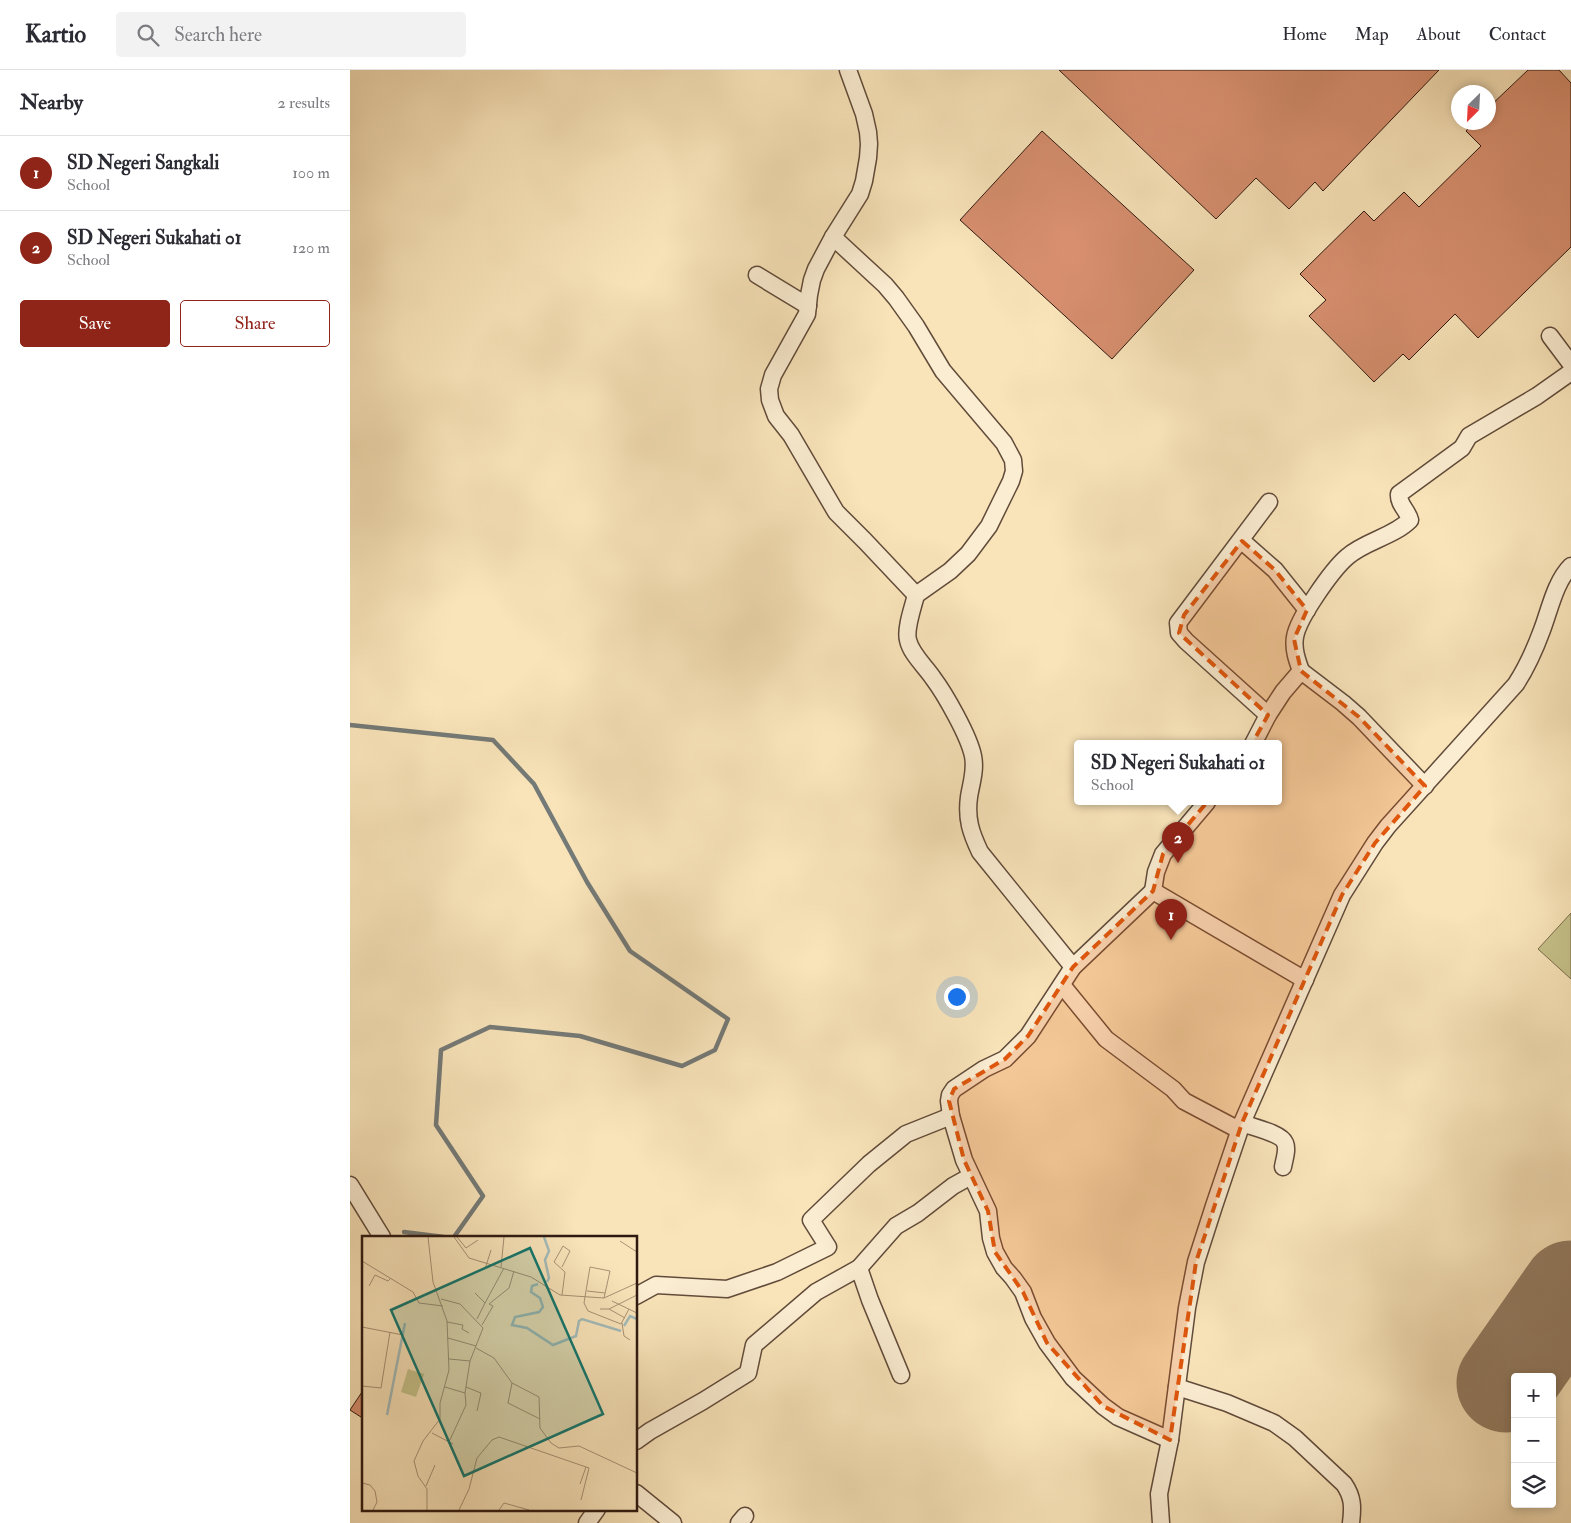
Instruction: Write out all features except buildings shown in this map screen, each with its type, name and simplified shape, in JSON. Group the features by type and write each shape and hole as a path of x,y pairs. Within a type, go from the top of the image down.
{"street":[{"path":"848,70 864,114 869,144 860,194 833,237 812,280 807,314 773,375 769,389 770,400 776,416 791,435 836,512 916,595"},
{"path":"833,237 875,275 896,298 916,326 943,371 1004,443 1013,460 1014,471 989,526 968,554 950,571 916,595 907,633 908,641 915,653 935,680 954,713 967,738 973,756 974,769 969,798 968,823 972,836 980,852 1073,967"},
{"path":"757,276 808,306"},
{"path":"1550,336 1571,364"},
{"path":"1425,786 1344,703 1301,671 1295,655 1294,639 1298,625 1327,579 1347,557 1390,534 1410,520 1399,500 1399,494 1462,448 1469,436 1537,396 1571,372"},
{"path":"1268,715 1186,641 1179,633 1178,623 1269,502"},
{"path":"1242,540 1275,570 1308,610"},
{"path":"1161,1523 1159,1494 1170,1440 1187,1308 1196,1262 1241,1127 1342,895 1375,843 1507,695 1524,672 1536,647 1562,577 1571,566"},
{"path":"1255,740 1283,692 1301,671"},
{"path":"1170,1440 1118,1417 1103,1406 1074,1378 1047,1343 1033,1318 1023,1292 1000,1262 995,1252 991,1238 988,1211 964,1160 951,1116 950,1095 954,1089 984,1069 1005,1059 1028,1036 1073,967 1153,891 1156,872 1163,854 1200,805"},
{"path":"1153,891 1305,980"},
{"path":"1062,985 1106,1039 1173,1089 1184,1101 1241,1127 1278,1135 1285,1142 1286,1148 1283,1167"},
{"path":"638,1295 656,1285 727,1288 777,1272 828,1246 811,1220 869,1164 906,1134 951,1116"},
{"path":"638,1440 748,1373 754,1345 816,1292 859,1268 896,1226 918,1213 953,1186 971,1176"},
{"path":"350,1185 381,1236"},
{"path":"859,1268 901,1376"},
{"path":"1177,1387 1227,1402 1274,1422 1295,1438 1344,1484 1350,1493 1352,1500 1351,1523"},
{"path":"638,1495 673,1523"},
{"path":"587,1523 596,1510"}],"highlighted area":[{"path":"1242,541 1275,570 1307,610 1294,639 1301,671 1359,717 1425,786 1375,843 1342,895 1242,1123 1196,1262 1170,1440 1103,1406 1047,1343 1023,1292 995,1252 988,1211 964,1160 949,1101 954,1089 1005,1059 1028,1036 1073,967 1153,891 1163,854 1243,760 1268,715 1179,633 1184,615"}],"shaded area":[{"path":"1571,913 1571,979 1538,949"}],"waterway":[{"path":"350,725 493,740 534,784 587,882 630,951 728,1019 715,1050 682,1066 580,1036 490,1027 441,1050 436,1125 483,1196 455,1236"},
{"path":"404,1232 436,1236"}],"runway":[{"path":"1506,1383 1571,1290"}],"place":[{"name":"SD Negeri Sukahati 01","path":"1178,863"},
{"name":"SD Negeri Sangkali","path":"1171,940"}]}
